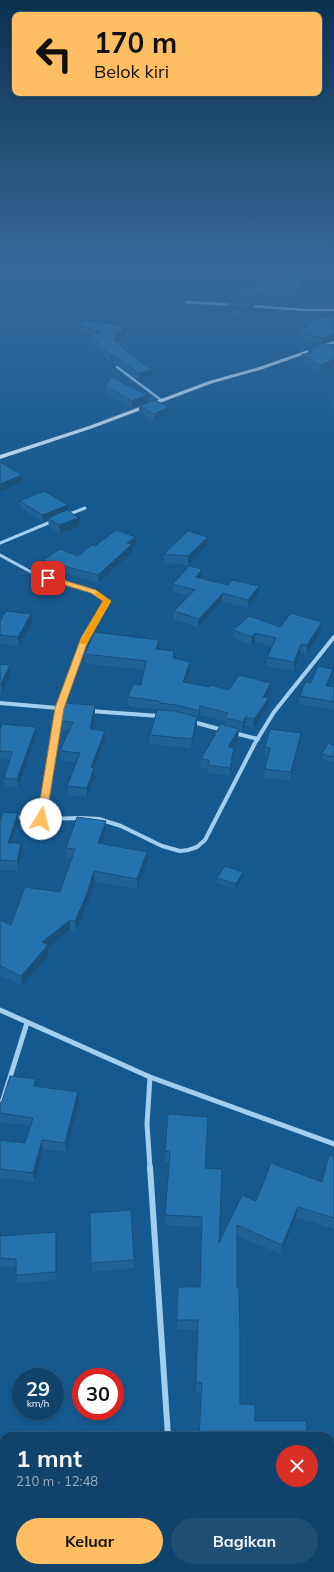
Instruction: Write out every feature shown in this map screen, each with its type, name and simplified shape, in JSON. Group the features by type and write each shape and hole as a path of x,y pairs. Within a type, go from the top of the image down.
{"street":[{"path":"0,457 91,428 211,382 327,347 332,343"},
{"path":"117,367 161,400"},
{"path":"64,517 85,508"},
{"path":"0,543 57,520"},
{"path":"0,555 33,574 94,591 107,601 85,638 59,708 41,819"},
{"path":"7,817 41,819 92,818 108,821 137,833 164,848 181,851 199,847 205,840 258,739 274,712 334,638"},
{"path":"0,703 75,709"},
{"path":"83,710 168,717"},
{"path":"191,721 258,739"},
{"path":"0,1010 150,1077 334,1144"},
{"path":"0,1109 27,1023"},
{"path":"150,1077 147,1124 168,1432"}],"building":[{"path":"98,343 118,343 152,370 139,373 113,355 110,355"},
{"path":"328,344 334,345 334,359 321,365 301,355 312,352 308,350"},
{"path":"111,377 147,395 132,401 106,386"},
{"path":"155,400 169,407 154,414 139,406"},
{"path":"0,462 22,475 0,484"},
{"path":"44,491 68,505 42,515 20,501"},
{"path":"67,510 79,518 59,525 48,518"},
{"path":"116,530 136,537 127,543 132,544 98,575 60,565 58,566 43,560 60,549 78,556 91,545 95,546"},
{"path":"188,531 208,537 188,556 164,554"},
{"path":"189,566 202,569 196,577 228,585 233,580 259,586 248,600 223,593 199,619 174,611 195,590 173,584"},
{"path":"6,611 31,614 18,637 0,635 0,621"},
{"path":"291,613 322,622 307,645 301,644 294,662 267,657 276,638 255,633 252,637 233,630 249,616 280,627"},
{"path":"94,632 159,640 156,649 174,651 173,658 190,662 183,682 210,687 211,685 229,690 239,675 271,683 263,697 269,698 254,719 246,717 243,722 225,718 228,713 200,706 199,711 177,705 159,703 159,701 128,697 133,684 141,685 146,661 85,654"},
{"path":"0,664 10,665 1,684 0,684"},
{"path":"318,666 333,669 326,686 334,687 334,702 300,696 305,682 311,683"},
{"path":"65,703 95,705 90,729 105,731 91,767 94,768 87,788 67,786 80,753 60,751 73,722 61,721"},
{"path":"157,710 175,711 197,717 192,739 150,735"},
{"path":"2,724 36,727 17,779 4,778 12,752 0,751 0,729"},
{"path":"221,724 239,729 228,747 234,748 230,768 208,765 209,760 201,759"},
{"path":"270,729 301,733 291,772 265,769 270,748 265,747"},
{"path":"328,743 334,745 334,757 322,754"},
{"path":"3,812 18,813 8,843 21,843 17,861 0,860 0,821"},
{"path":"77,817 106,821 98,843 147,852 137,879 94,871 86,896 75,921 70,920 42,942 48,945 21,976 0,966 0,920 11,925 25,887 60,892 75,849 66,848"},
{"path":"225,866 243,872 236,884 217,878"},
{"path":"10,1076 36,1079 34,1086 78,1092 65,1143 42,1140 33,1173 0,1169 0,1140 25,1143 33,1118 0,1113 0,1103"},
{"path":"168,1114 208,1117 205,1168 222,1169 219,1243 242,1195 256,1201 271,1163 322,1182 329,1155 334,1156 334,1218 298,1207 282,1245 237,1225 240,1404 255,1405 255,1421 306,1421 307,1432 199,1432 202,1383 196,1382 198,1320 177,1320 178,1287 200,1287 202,1217 165,1215 170,1152 165,1151"},
{"path":"131,1210 134,1260 91,1263 90,1213"},
{"path":"56,1232 56,1272 16,1275 16,1259 0,1258 0,1236"}],"slow traffic":[{"path":"84,642 107,601 98,594"}],"route":[{"path":"41,819 59,708 85,638 107,601 94,591 48,578"}]}
